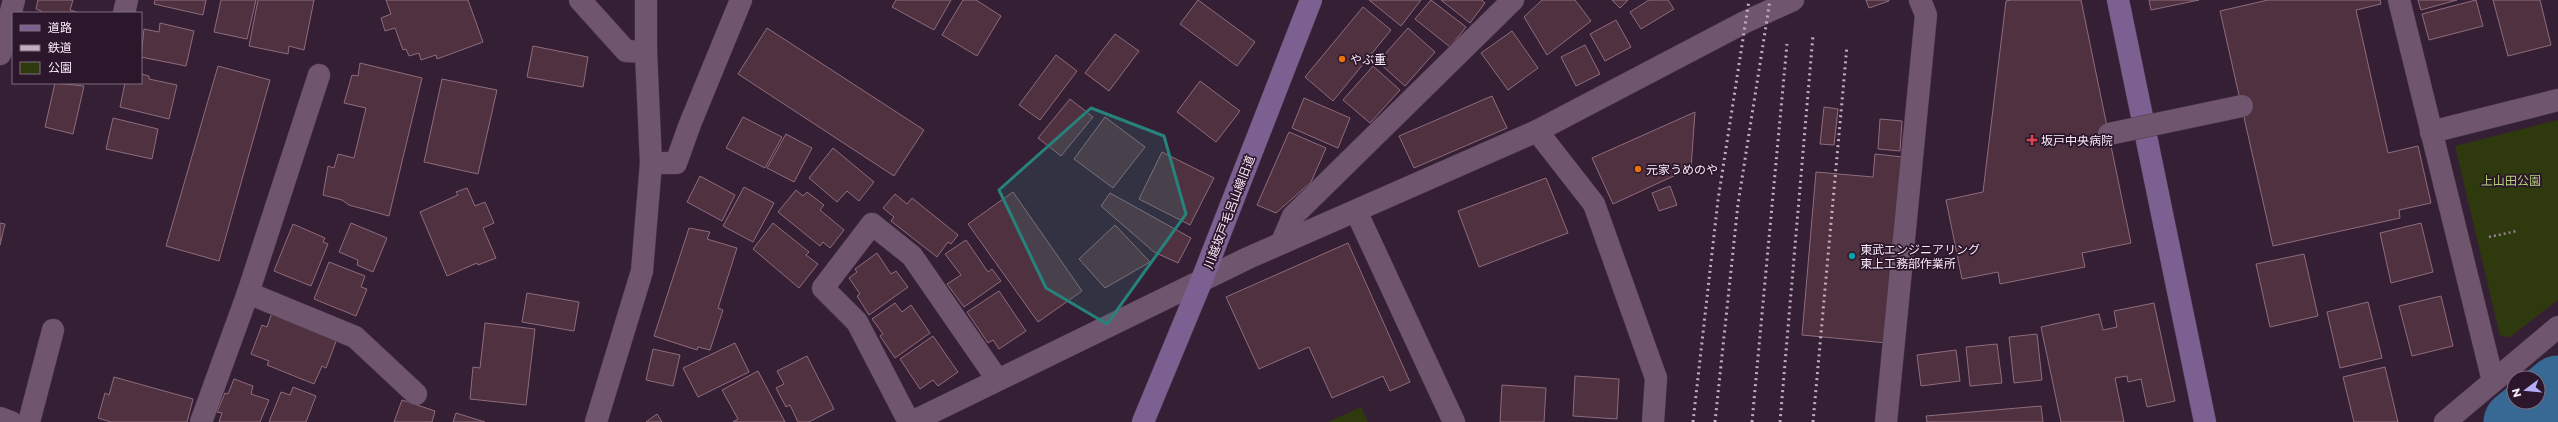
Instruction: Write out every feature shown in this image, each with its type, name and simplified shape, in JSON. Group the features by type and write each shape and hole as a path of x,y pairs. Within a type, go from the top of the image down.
{"street":[{"path":"0,54 14,0"},
{"path":"124,12 127,0"},
{"path":"580,0 626,51 646,52"},
{"path":"596,422 642,271 650,163 646,52 646,0"},
{"path":"650,163 676,163 690,124 741,0"},
{"name":"川越坂戸毛呂山線旧道","path":"1143,422 1201,282 1311,0"},
{"path":"1282,242 1293,216 1513,0"},
{"path":"912,422 997,379 1282,242 1537,131 1745,22 1793,0"},
{"path":"1886,422 1926,15 1920,0"},
{"path":"2118,0 2205,422"},
{"path":"2399,0 2493,381"},
{"path":"201,422 248,293 319,75"},
{"path":"2431,132 2558,100"},
{"path":"2108,134 2242,106"},
{"path":"1537,131 1594,204 1656,378 1653,422"},
{"path":"1356,211 1454,422"},
{"path":"909,422 857,322 822,288 872,224 912,256 997,379"},
{"path":"248,293 355,337 416,394"},
{"path":"2445,422 2558,327"},
{"path":"29,422 53,330"},
{"path":"0,418 11,422"}],"highlighted area":[{"path":"1091,108 1164,136 1186,214 1107,324 1046,288 999,190"}],"green space":[{"name":"上山田公園","path":"2558,120 2558,300 2510,337 2500,336 2455,146"},
{"path":"1361,407 1368,422 1328,422"}],"building":[{"path":"38,0 73,0 70,10 77,12 41,12 36,9"},
{"path":"155,0 206,0 203,15 154,4"},
{"path":"221,0 256,0 247,39 214,32"},
{"path":"258,0 314,0 304,50 289,46 288,54 249,46"},
{"path":"386,0 468,0 483,42 437,59 436,55 421,60 419,53 409,56 406,49 403,50 395,28 385,31 381,18 391,14"},
{"path":"896,0 951,0 934,30 892,7"},
{"path":"963,0 976,0 1001,16 977,56 942,35"},
{"path":"1198,0 1255,42 1237,66 1180,24"},
{"path":"1369,0 1421,0 1401,26"},
{"path":"1431,0 1466,27 1450,47 1415,19"},
{"path":"1441,0 1482,0 1485,3 1470,23"},
{"path":"1542,0 1575,0 1591,21 1547,55 1524,17"},
{"path":"1612,0 1628,0 1620,8"},
{"path":"1649,0 1668,0 1674,9 1641,29 1630,12"},
{"path":"1866,0 1889,0 1889,1 1869,8"},
{"path":"2081,0 2131,243 2082,253 2085,267 2000,284 1998,272 1962,279 1946,200 1983,192 2006,1"},
{"path":"2149,0 2199,0 2151,10"},
{"path":"2268,0 2380,0 2381,4 2356,10 2388,153 2418,146 2431,203 2399,210 2400,218 2273,246 2220,11"},
{"path":"2418,0 2457,0 2421,10"},
{"path":"2476,0 2483,26 2429,40 2422,14"},
{"path":"2493,0 2540,0 2551,45 2508,56"},
{"path":"1363,7 1391,30 1333,101 1305,77"},
{"path":"1616,20 1631,47 1605,61 1590,34"},
{"path":"160,23 194,31 186,66 142,57 144,29 159,32"},
{"path":"767,28 924,130 894,176 738,74"},
{"path":"1408,28 1435,52 1405,86 1378,62"},
{"path":"1512,31 1538,68 1508,90 1481,53"},
{"path":"1115,34 1139,51 1109,91 1085,73"},
{"path":"1585,45 1600,74 1576,86 1561,57"},
{"path":"533,46 588,57 583,87 527,77"},
{"path":"1056,55 1077,71 1040,120 1019,105"},
{"path":"360,63 422,78 389,216 349,205 342,200 323,195 328,166 334,168 338,154 354,158 366,108 344,103 352,75 358,76"},
{"path":"218,66 270,80 219,261 166,246"},
{"path":"1373,66 1400,90 1370,123 1343,100"},
{"path":"142,74 149,76 149,79 177,85 169,119 120,107 125,84 142,84"},
{"path":"442,79 497,90 478,174 424,162"},
{"path":"1200,81 1240,111 1216,142 1177,112"},
{"path":"55,84 84,86 73,134 45,127"},
{"path":"1492,96 1507,128 1414,168 1399,136"},
{"path":"1304,98 1350,118 1338,148 1292,128"},
{"path":"1070,99 1093,117 1061,156 1038,138"},
{"path":"1824,107 1838,109 1834,145 1820,144"},
{"path":"1695,112 1691,168 1613,204 1592,158"},
{"path":"743,117 782,137 765,168 726,148"},
{"path":"1105,117 1145,147 1113,188 1074,159"},
{"path":"113,118 158,129 152,159 106,149"},
{"path":"1880,119 1902,121 1900,151 1878,149"},
{"path":"1289,132 1326,148 1311,182 1276,213 1257,205"},
{"path":"786,134 812,148 794,182 767,168"},
{"path":"833,148 874,182 859,201 847,191 837,202 809,178"},
{"path":"1162,152 1214,178 1190,225 1139,199"},
{"name":"東武エンジニアリング 東上工務部作業所","path":"1875,154 1903,157 1887,343 1802,335 1816,172 1873,177"},
{"path":"700,176 735,195 722,221 687,202"},
{"path":"1546,178 1568,233 1479,267 1458,211"},
{"path":"1670,186 1677,205 1659,211 1652,193"},
{"path":"744,187 774,203 753,242 723,226"},
{"path":"467,188 475,206 485,202 494,223 483,228 496,258 478,265 477,263 447,276 420,212 458,195 456,192"},
{"path":"796,190 803,196 807,192 824,205 820,210 844,230 830,248 823,242 820,246 778,212"},
{"path":"1013,192 1082,291 1038,322 968,224"},
{"path":"1110,193 1191,238 1178,263 1154,252 1101,206"},
{"path":"895,194 907,204 912,198 958,235 951,244 948,242 937,257 891,221 894,217 883,208"},
{"path":"0,223 5,224 0,245"},
{"path":"351,223 387,238 373,272 357,265 358,260 339,252"},
{"path":"773,223 809,252 806,255 818,264 799,288 753,249"},
{"path":"2421,223 2433,272 2391,283 2380,233"},
{"path":"293,224 325,238 323,242 328,244 311,286 274,271"},
{"path":"1115,225 1150,262 1105,288 1079,259"},
{"path":"689,228 710,232 707,239 737,248 718,308 723,310 710,350 698,347 697,350 654,336"},
{"path":"966,240 988,272 992,269 1001,281 964,307 947,284 961,275 945,254"},
{"path":"1348,243 1410,382 1390,391 1383,376 1332,398 1309,347 1259,369 1226,297"},
{"path":"877,253 891,274 896,271 908,287 869,315 857,296 860,294 849,278 857,272 855,269"},
{"path":"2304,254 2318,316 2270,327 2256,264"},
{"path":"329,262 365,276 361,287 367,289 356,316 314,299"},
{"path":"999,291 1026,331 999,349 993,340 988,343 967,312"},
{"path":"527,293 579,302 574,331 522,322"},
{"path":"2441,296 2453,346 2412,356 2399,306"},
{"path":"2368,302 2382,358 2340,368 2327,312"},
{"path":"895,303 902,312 911,305 930,333 895,358 880,336 883,334 872,319"},
{"path":"2154,303 2175,401 2147,407 2141,379 2128,382 2127,376 2115,378 2124,422 2061,422 2041,327 2099,314 2103,330 2117,327 2114,311"},
{"path":"273,310 338,336 326,368 322,366 314,384 267,365 269,361 251,354 262,325 267,327"},
{"path":"485,323 535,329 526,405 470,399 473,367 480,368"},
{"path":"2037,334 2042,380 2014,383 2009,337"},
{"path":"933,336 958,372 938,386 933,380 920,389 900,359"},
{"path":"735,343 749,372 698,397 683,368"},
{"path":"1997,344 2002,383 1970,386 1966,347"},
{"path":"653,349 680,355 673,386 646,380"},
{"path":"1956,350 1960,381 1921,386 1917,355"},
{"path":"807,356 834,409 809,422 798,422 790,405 786,407 776,388 784,384 777,371"},
{"path":"2385,367 2398,422 2354,422 2343,377"},
{"path":"758,371 785,422 733,422 738,419 722,390"},
{"path":"1575,376 1619,379 1617,419 1573,416"},
{"path":"114,377 193,399 187,422 111,422 98,418 105,393 109,395"},
{"path":"234,379 253,386 251,394 269,400 260,422 219,422 222,413 217,412 225,393 228,394"},
{"path":"1502,385 1546,388 1544,422 1500,422"},
{"path":"293,387 316,396 306,422 269,422 281,392 290,395"},
{"path":"402,400 435,411 432,422 394,422"},
{"path":"2041,406 2043,422 1927,422 1926,416"},
{"path":"456,413 485,422 453,422"},
{"path":"657,414 662,422 646,422"}],"waterway":[{"path":"2515,422 2558,387"}],"railway":[{"path":"1693,422 1718,200 1749,0"},
{"path":"1715,422 1738,204 1770,0"},
{"path":"1780,422 1813,35"},
{"path":"1752,422 1787,44"},
{"path":"1813,422 1847,46"}],"place":[{"name":"やぶ重","path":"1342,59"},
{"name":"坂戸中央病院","path":"2032,140"},
{"name":"元家うめのや","path":"1638,169"},
{"name":"東武エンジニアリング 東上工務部作業所","path":"1852,256"}]}
